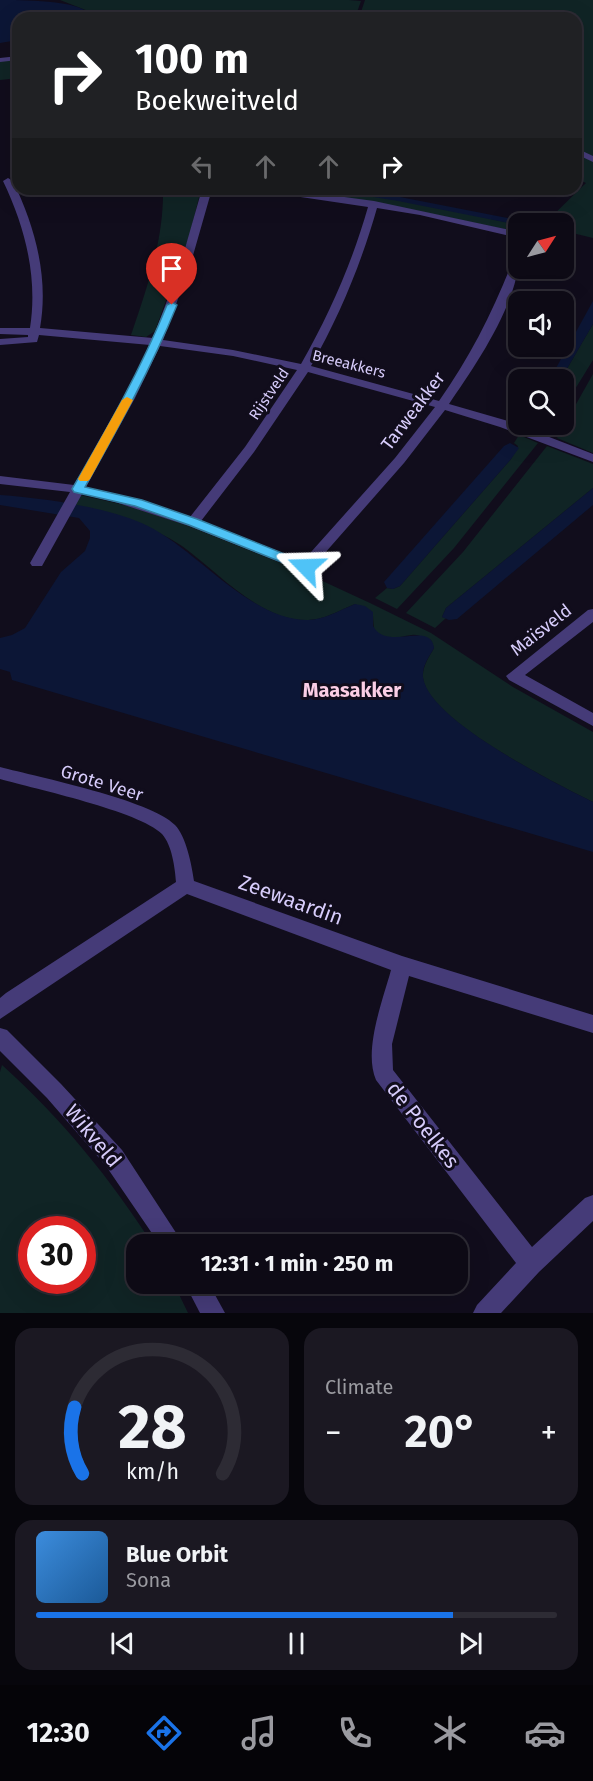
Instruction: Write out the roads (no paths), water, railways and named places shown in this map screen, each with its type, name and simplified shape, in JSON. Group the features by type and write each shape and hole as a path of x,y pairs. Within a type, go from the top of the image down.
{"street":[{"path":"15,195 33,242 37,282 34,335"},
{"path":"37,563 117,421 157,342 178,290 205,195"},
{"path":"310,195 374,204 508,232"},
{"name":"Rijstveld","path":"193,522 239,465 305,368 338,307 365,243 374,204"},
{"name":"Tarweakker","path":"193,522 306,567 362,505 442,405 485,339 513,279"},
{"name":"Breeakkers","path":"0,331 157,342 233,353 305,368 504,424 593,458"},
{"name":"Breeakkers","path":"0,342 34,335"},
{"path":"0,480 78,489 138,503 193,522"},
{"name":"Maïsveld","path":"593,614 514,676 593,720"},
{"name":"Grote Veer","path":"0,773 138,811 169,830 183,863 185,886"},
{"path":"0,1010 13,999 185,886"},
{"name":"Zeewaardin","path":"185,886 402,965 593,1024"},
{"name":"de Poelkes","path":"402,965 382,1044 383,1073 531,1264"},
{"name":"Wikveld","path":"0,1037 54,1091 114,1158 166,1234"},
{"path":"485,1313 531,1264 593,1206"},
{"path":"202,1294 213,1313"}],"water":[{"path":"0,0 62,3 87,12 12,12 12,41 0,43"},
{"path":"361,195 390,195 508,218 508,223"},
{"path":"593,301 593,324 574,357 574,335"},
{"path":"562,357 574,357 567,369 556,369"},
{"path":"510,443 519,448 511,459 400,586 393,589 387,588 384,582 504,446"},
{"path":"593,488 593,505 457,619 449,620 442,617 446,608"},
{"path":"0,495 76,504 132,519 167,537 245,597 266,609 287,617 314,620 355,604 365,606 373,612 373,626 380,633 398,637 425,636 431,640 434,648 423,673 430,694 446,712 496,748 593,802 593,852 12,680 10,672 0,669 0,638 25,628 61,572 85,551 90,531 79,518 0,505"}],"district":[{"name":"Maasakker","path":"352,690"}]}
